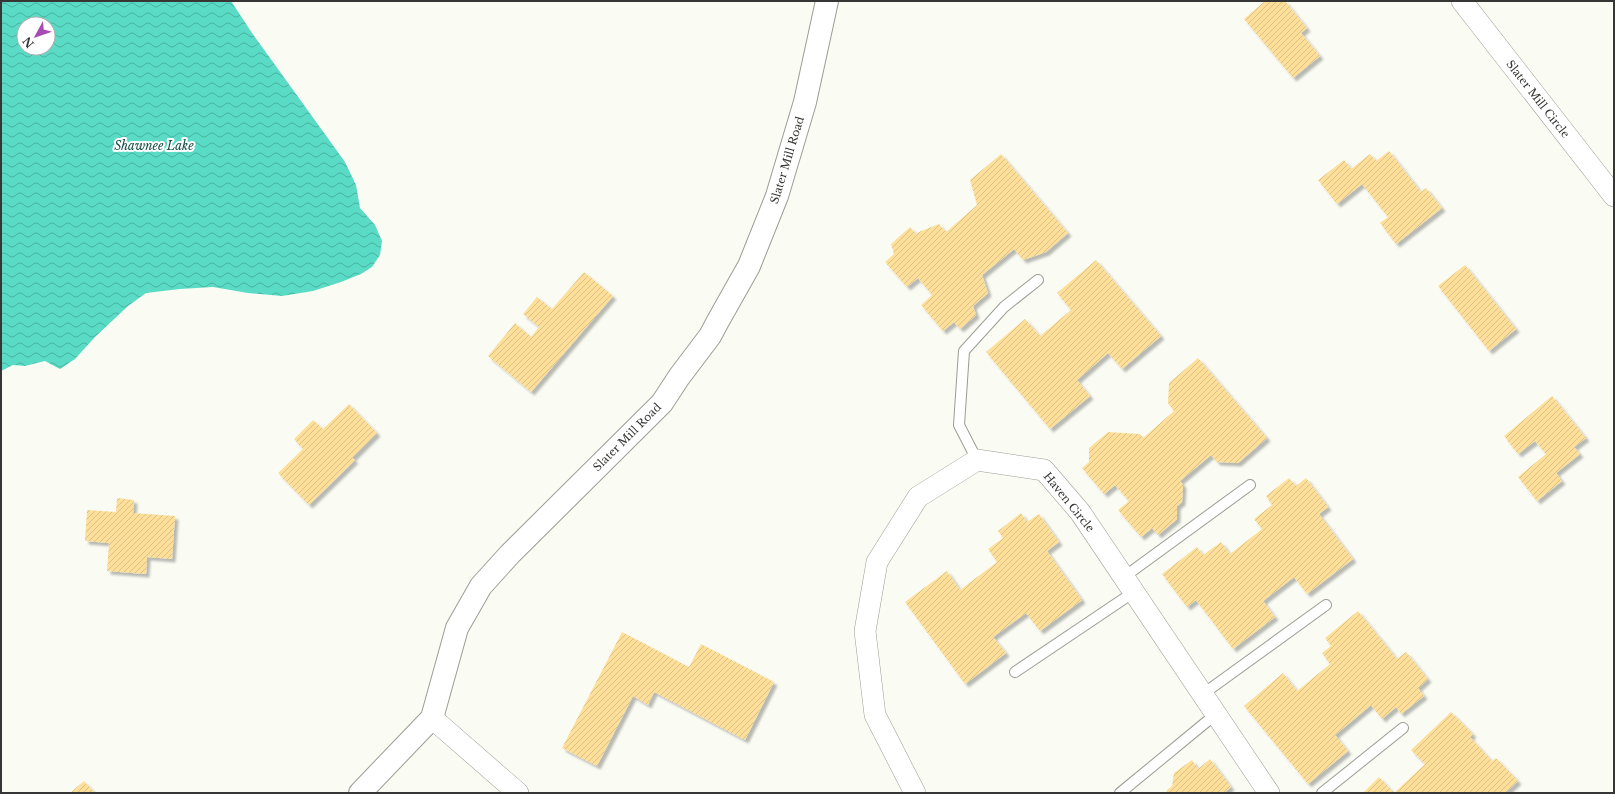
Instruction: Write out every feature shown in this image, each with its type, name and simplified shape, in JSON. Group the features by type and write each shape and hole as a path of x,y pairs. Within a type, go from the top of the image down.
{"street":[{"name":"Slater Mill Road","path":"432,718 458,628 481,586 510,554 662,403 679,377 710,336 749,266 777,196 805,102 827,1"},
{"name":"Slater Mill Circle","path":"1462,1 1614,196"},
{"path":"915,793 875,715 865,631 877,562 918,496 977,460"},
{"name":"Haven Circle","path":"977,460 1044,470 1080,512 1270,793"},
{"path":"360,793 432,718 518,793"}],"lane":[{"path":"977,460 959,425 964,351 1004,307 1038,280"},
{"path":"1015,672 1129,585 1250,485"},
{"path":"1203,694 1326,605"},
{"path":"1120,793 1216,714"},
{"path":"1322,793 1403,728"}],"water":[{"name":"Shawnee Lake","path":"1,1 231,1 252,33 345,162 356,185 360,208 375,225 382,241 380,255 372,267 361,274 313,291 282,296 248,293 213,287 146,293 128,306 95,337 75,359 60,369 45,361 25,366 13,365 1,371"}],"building":[{"path":"1265,1 1285,1 1307,28 1301,33 1320,56 1293,78 1244,19"},
{"path":"1389,151 1421,192 1426,188 1442,208 1396,244 1380,223 1388,217 1362,184 1337,204 1318,180 1344,160 1351,169 1370,154 1376,161"},
{"path":"1001,154 1068,233 1046,252 1023,260 1014,249 982,275 988,293 973,306 976,315 960,329 954,322 943,331 921,305 932,295 918,278 907,287 885,262 894,254 891,244 910,227 916,234 939,224 946,232 977,205 970,180"},
{"path":"1096,260 1161,336 1122,369 1108,353 1077,380 1090,396 1050,429 986,352 1025,319 1040,336 1071,310 1057,293"},
{"path":"1465,265 1516,329 1489,351 1438,286"},
{"path":"584,272 613,296 531,392 488,356 515,323 531,337 539,327 523,314 537,297 552,309"},
{"path":"1198,358 1267,438 1238,463 1217,462 1211,455 1180,481 1183,485 1182,502 1177,506 1177,519 1158,535 1152,528 1141,537 1118,510 1129,501 1115,485 1104,494 1082,468 1089,462 1089,448 1108,432 1140,434 1143,438 1174,411 1168,403 1169,383"},
{"path":"1552,396 1586,438 1574,447 1580,454 1556,473 1562,481 1537,501 1518,477 1546,454 1535,441 1518,454 1504,436"},
{"path":"349,404 377,433 352,458 355,460 309,505 278,473 303,449 294,439 313,420 323,429"},
{"path":"1289,478 1296,486 1306,478 1328,507 1319,514 1353,559 1307,594 1294,577 1263,601 1275,617 1233,649 1196,600 1187,607 1162,574 1197,547 1203,555 1221,542 1230,554 1262,529 1254,519 1272,505 1266,496"},
{"path":"117,498 134,500 133,513 175,516 172,559 147,557 146,574 107,571 109,543 85,541 87,510 116,512"},
{"path":"1021,513 1027,522 1039,514 1059,542 1047,551 1082,600 1040,631 1026,613 993,637 1006,653 965,684 905,602 947,571 960,590 997,562 988,549 1003,538 998,531"},
{"path":"1358,611 1397,659 1406,652 1428,679 1418,688 1424,696 1401,714 1396,707 1382,719 1371,705 1335,735 1348,751 1308,784 1244,706 1283,673 1297,691 1330,664 1322,653 1331,646 1325,638"},
{"path":"622,632 689,667 701,644 774,682 745,740 654,692 648,705 633,696 597,766 562,748"},
{"path":"1451,712 1473,734 1470,737 1492,761 1496,758 1518,781 1505,793 1394,793 1425,764 1411,750"},
{"path":"1210,759 1231,787 1224,793 1166,793 1172,786 1174,773 1192,760 1198,769"},
{"path":"1379,777 1394,793 1363,793"},
{"path":"84,781 95,793 70,793"}]}
